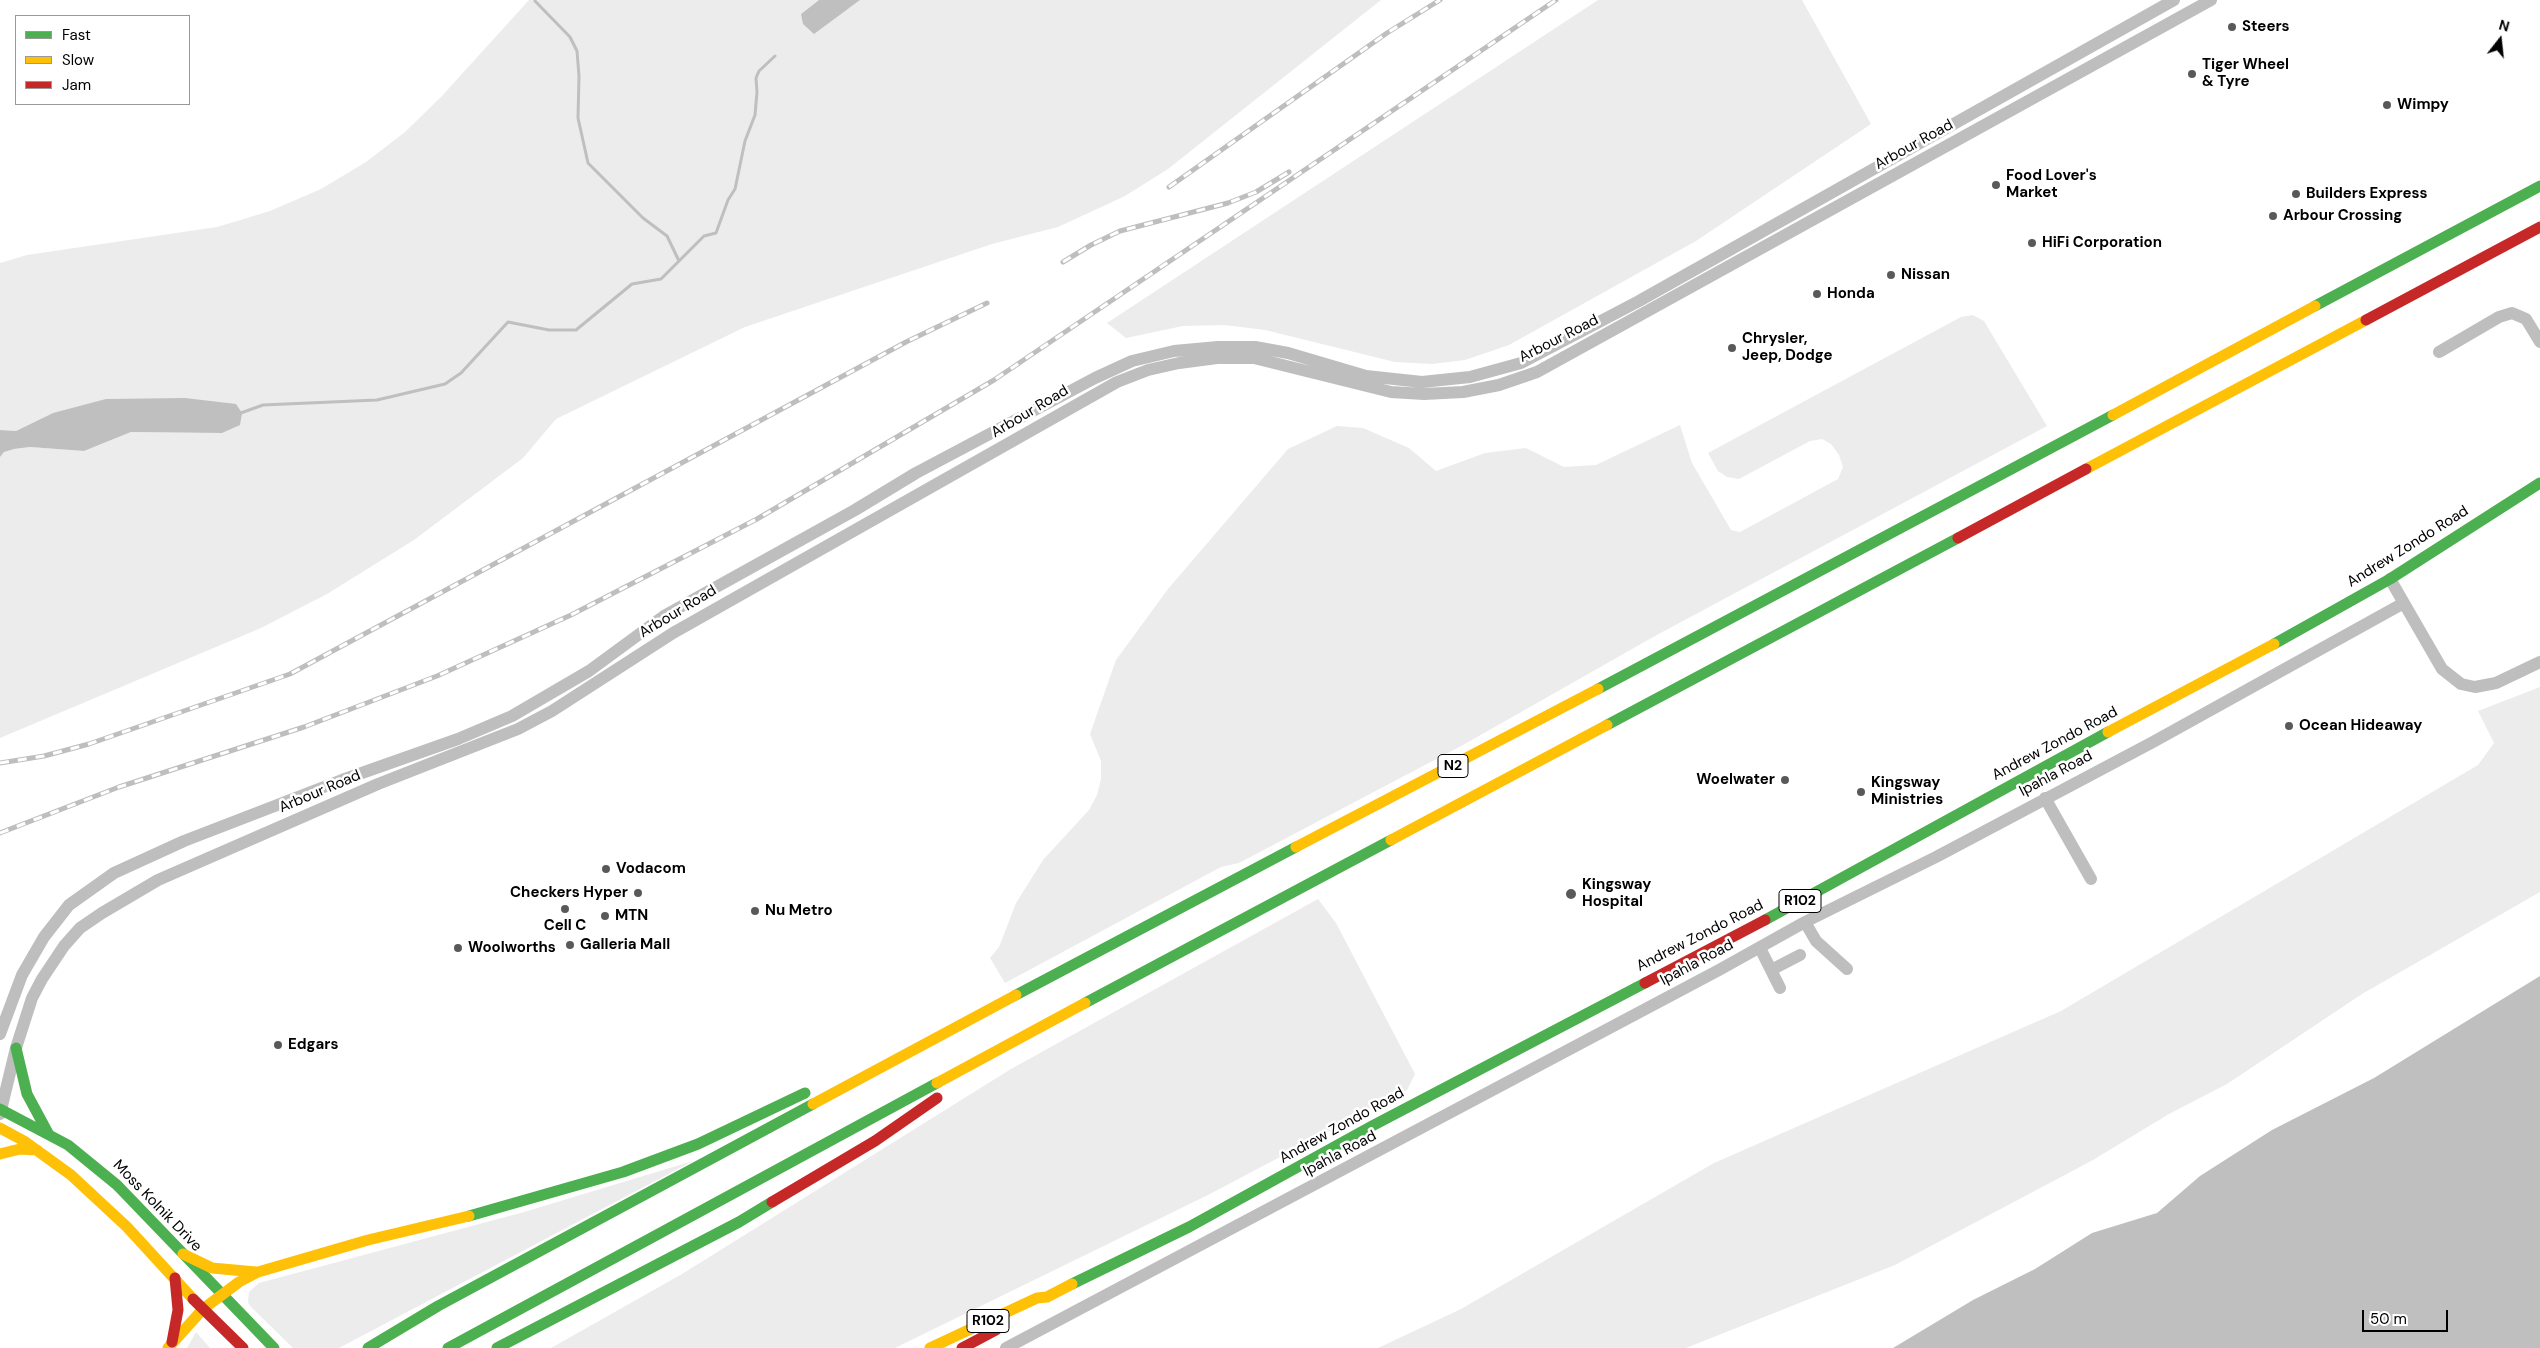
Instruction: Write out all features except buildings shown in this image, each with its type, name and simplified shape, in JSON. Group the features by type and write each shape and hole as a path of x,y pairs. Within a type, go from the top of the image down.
{"main road":[{"name":"N2","path":"368,1348 438,1306 1037,983 1646,664 2540,186"},
{"name":"N2","path":"448,1348 1896,568 2540,227"},
{"name":"Andrew Zondo Road","path":"930,1348 1013,1308 1047,1297 1190,1227 1416,1102 1807,898 2092,740 2306,627 2390,579 2540,483"},
{"path":"832,1080 1037,983"},
{"path":"497,1348 739,1222 875,1141 1026,1036"},
{"path":"16,1048 27,1094 49,1134"},
{"path":"170,1346 204,1309 221,1295 258,1272 368,1240 505,1207 623,1172 698,1144 814,1089"},
{"name":"Moss Kolnik Drive","path":"0,1111 68,1145 117,1185 274,1348"},
{"path":"0,1128 37,1150 98,1198 243,1348"},
{"path":"0,1154 20,1149 37,1150"},
{"path":"183,1254 212,1268 226,1271 258,1272"},
{"path":"170,1346 178,1310 175,1278"},
{"path":"513,1348 614,1287"},
{"name":"Andrew Zondo Road","path":"962,1348 1027,1313 1041,1304 1047,1297"}],"street":[{"name":"Arbour Road","path":"0,1034 22,975 44,937 69,906 114,873 184,840 342,780 458,739 520,711 589,671 664,616 855,510 916,473 1132,361 1174,351 1218,347 1256,347 1288,353 1366,376 1422,382 1470,377 1521,363 1639,302 2174,0"},
{"name":"Arbour Road","path":"0,1111 16,1048 32,998 64,946 80,928 102,913 158,880 378,784 518,729 552,711 672,633 1116,382 1148,370 1179,363 1217,358 1245,358 1288,365 1358,385 1391,392 1424,394 1463,392 1499,385 1537,372 2211,0"},
{"path":"2439,352 2499,317 2512,313 2526,319 2540,342"},
{"path":"2390,579 2402,604 2442,669 2461,684 2475,687 2496,683 2540,662"},
{"name":"Ipahla Road","path":"1006,1348 1760,948 1805,922 1936,857 2153,742 2402,604"},
{"path":"458,739 462,752"},
{"path":"2045,798 2091,879"},
{"path":"1805,922 1816,941 1848,969"},
{"path":"1760,948 1780,988"},
{"path":"1771,970 1800,955"}],"shaded area":[{"path":"529,0 819,0 801,14 814,33 860,0 1381,0 1168,169 1125,196 1058,227 992,244 745,327 556,419 523,458 414,540 327,594 261,628 0,738 0,457 4,452 30,447 84,451 131,432 222,433 185,398 53,413 16,431 0,430 0,263 27,255 217,227 270,211 321,189 366,162 405,132 441,97"},
{"path":"819,0 860,0 814,34 803,24 801,14"},
{"path":"1598,0 1802,0 1871,124 1696,241 1509,345 1465,360 1432,364 1395,362 1265,330 1224,325 1183,326 1126,338 1107,323"},
{"path":"1973,315 1984,321 2047,426 1655,636 1463,745 1239,863 1221,867 1005,983 990,958 999,947 1016,903 1043,860 1089,810 1097,795 1101,779 1101,761 1090,734 1116,660 1168,589 1288,449 1337,426 1363,428 1409,448 1436,471 1485,453 1526,448 1564,467 1596,465 1680,425 1692,463 1731,530 1740,532 1838,479 1843,467 1839,455 1831,444 1822,439 1810,441 1739,479 1727,477 1718,471 1708,453 1961,317"},
{"path":"185,398 236,404 242,413 240,425 222,433 131,432 84,451 30,447 4,452 0,457 0,430 16,431 53,413 106,399"},
{"path":"2540,687 2540,892 2362,994 2227,1084 2169,1114 2093,1160 1895,1265 1686,1348 1378,1348 1461,1309 1714,1163 2061,1011 2478,765 2494,743 2478,711"},
{"path":"1318,899 1336,923 1415,1074 1407,1090 1208,1195 895,1348 551,1348 682,1274 1011,1069"},
{"path":"2540,976 2540,1348 1893,1348 1973,1300 2035,1269 2092,1233 2157,1213 2200,1176 2272,1130 2374,1078"},
{"path":"693,1161 339,1348 293,1348 248,1302 249,1292 259,1283 524,1212"},
{"path":"196,1332 210,1348 187,1348"}],"waterway":[{"path":"535,1 570,37 577,51 579,76 578,118 588,163 643,218 667,236 679,261"},
{"path":"238,414 263,405 377,400 445,384 461,373 508,322 549,330 576,330 632,284 661,279 704,236 716,233 728,200 735,189 745,141 755,115 756,78 759,71 775,56"}],"railway":[{"path":"1169,187 1387,33 1440,0"},
{"path":"0,833 119,787 304,727 437,676 571,615 757,519 994,380 1556,0"},
{"path":"1063,262 1091,245 1120,231 1228,203 1256,192 1289,172"},
{"path":"0,763 44,756 89,744 290,674 906,342 987,303"}],"traffic: fast":[{"path":"2315,306 2540,186"},
{"path":"1598,689 2113,415"},
{"path":"2274,644 2390,579 2540,483"},
{"path":"1607,725 1958,538"},
{"path":"1765,920 2108,732"},
{"path":"1085,1003 1391,840"},
{"path":"1016,995 1296,847"},
{"path":"1072,1284 1189,1227 1372,1126 1645,983"},
{"path":"16,1048 27,1094 48,1133"},
{"path":"448,1348 937,1083"},
{"path":"469,1216 623,1172 698,1144 805,1093"},
{"path":"368,1348 438,1306 813,1104"},
{"path":"0,1109 68,1145 117,1185 274,1348"},
{"path":"497,1348 739,1222 772,1202"}],"traffic: slow":[{"path":"2113,415 2315,306"},
{"path":"2086,469 2366,320"},
{"path":"2108,732 2274,644"},
{"path":"1296,847 1598,689"},
{"path":"1391,840 1607,725"},
{"path":"813,1104 1016,995"},
{"path":"937,1083 1085,1003"},
{"path":"0,1128 24,1141 71,1175 127,1227 193,1299"},
{"path":"0,1154 20,1149 37,1150"},
{"path":"168,1348 203,1309 239,1282 258,1272 368,1240 469,1216"},
{"path":"183,1254 212,1268 256,1272"},
{"path":"930,1348 1037,1298 1047,1297 1072,1284"}],"traffic: jam":[{"path":"2366,320 2540,227"},
{"path":"1958,538 2086,469"},
{"path":"1645,983 1765,920"},
{"path":"772,1202 875,1141 937,1098"},
{"path":"172,1342 178,1310 175,1278"},
{"path":"193,1299 243,1348"},
{"path":"962,1348 996,1330"}],"place":[{"name":"Steers","path":"2232,27"},
{"name":"Tiger Wheel & Tyre","path":"2192,74"},
{"name":"Wimpy","path":"2387,105"},
{"name":"Food Lover's Market","path":"1996,185"},
{"name":"Builders Express","path":"2296,194"},
{"name":"Arbour Crossing","path":"2273,216"},
{"name":"HiFi Corporation","path":"2032,243"},
{"name":"Nissan","path":"1891,275"},
{"name":"Honda","path":"1817,294"},
{"name":"Chrysler, Jeep, Dodge","path":"1732,348"},
{"name":"Ocean Hideaway","path":"2289,726"},
{"name":"Woelwater","path":"1785,780"},
{"name":"Kingsway Ministries","path":"1861,792"},
{"name":"Vodacom","path":"606,869"},
{"name":"Checkers Hyper","path":"638,893"},
{"name":"Kingsway Hospital","path":"1571,894"},
{"name":"Cell C","path":"565,909"},
{"name":"Nu Metro","path":"755,911"},
{"name":"MTN","path":"605,916"},
{"name":"Galleria Mall","path":"570,945"},
{"name":"Woolworths","path":"458,948"},
{"name":"Edgars","path":"278,1045"}]}
